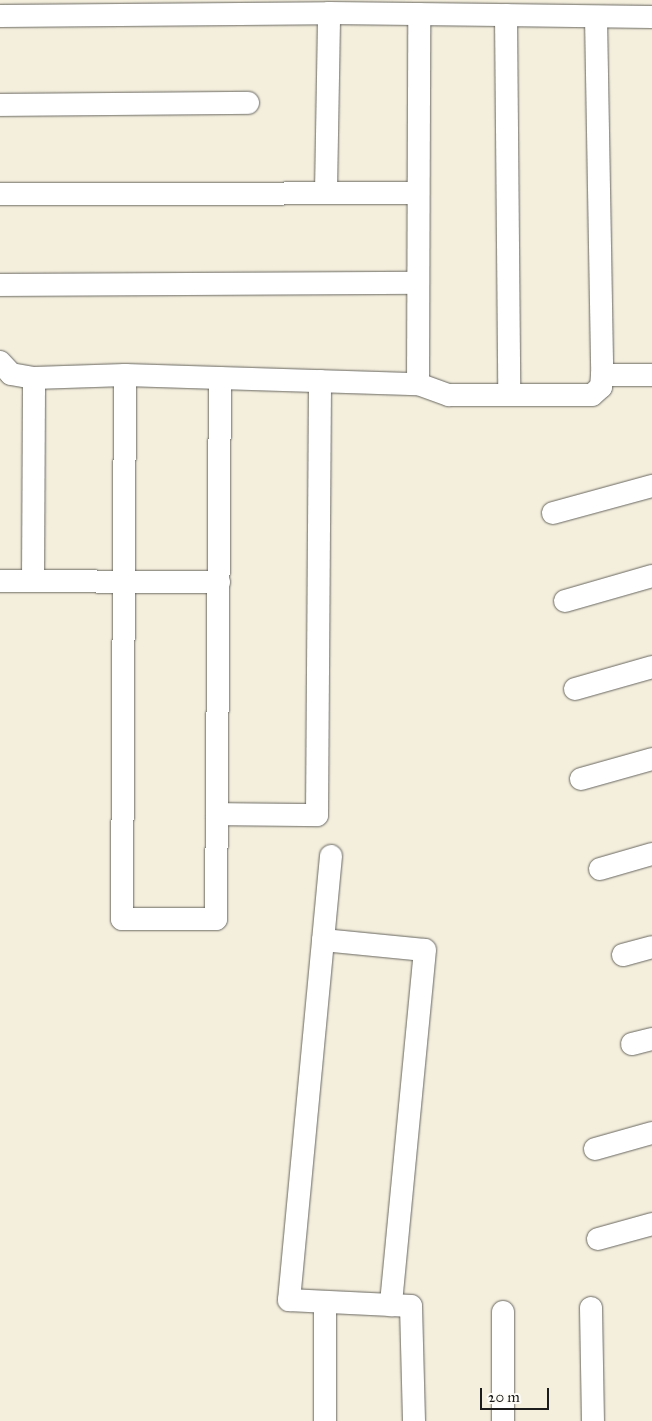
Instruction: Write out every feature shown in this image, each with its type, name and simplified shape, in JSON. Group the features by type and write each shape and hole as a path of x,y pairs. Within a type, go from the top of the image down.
{"street":[{"path":"326,192 343,9"},
{"path":"0,16 343,9 419,14 652,17"},
{"path":"418,384 419,14"},
{"path":"506,15 509,395"},
{"path":"0,362 11,374 34,378 125,375 418,384 449,395 592,395 601,387 602,375 596,17"},
{"path":"0,105 248,103"},
{"path":"0,194 418,193"},
{"path":"0,285 417,282"},
{"path":"602,375 652,374"},
{"path":"125,375 122,919 216,919 220,378"},
{"path":"33,581 34,378"},
{"path":"217,814 317,814 320,381"},
{"path":"553,513 652,486"},
{"path":"564,601 652,576"},
{"path":"0,581 218,582"},
{"path":"575,689 652,667"},
{"path":"581,779 652,759"},
{"path":"600,869 652,854"},
{"path":"331,856 288,1300 411,1306 414,1421"},
{"path":"323,940 425,950 391,1305"},
{"path":"623,955 652,947"},
{"path":"595,1149 652,1133"},
{"path":"598,1239 652,1224"},
{"path":"325,1302 325,1421"},
{"path":"591,1308 593,1421"},
{"path":"503,1312 503,1421"}]}
